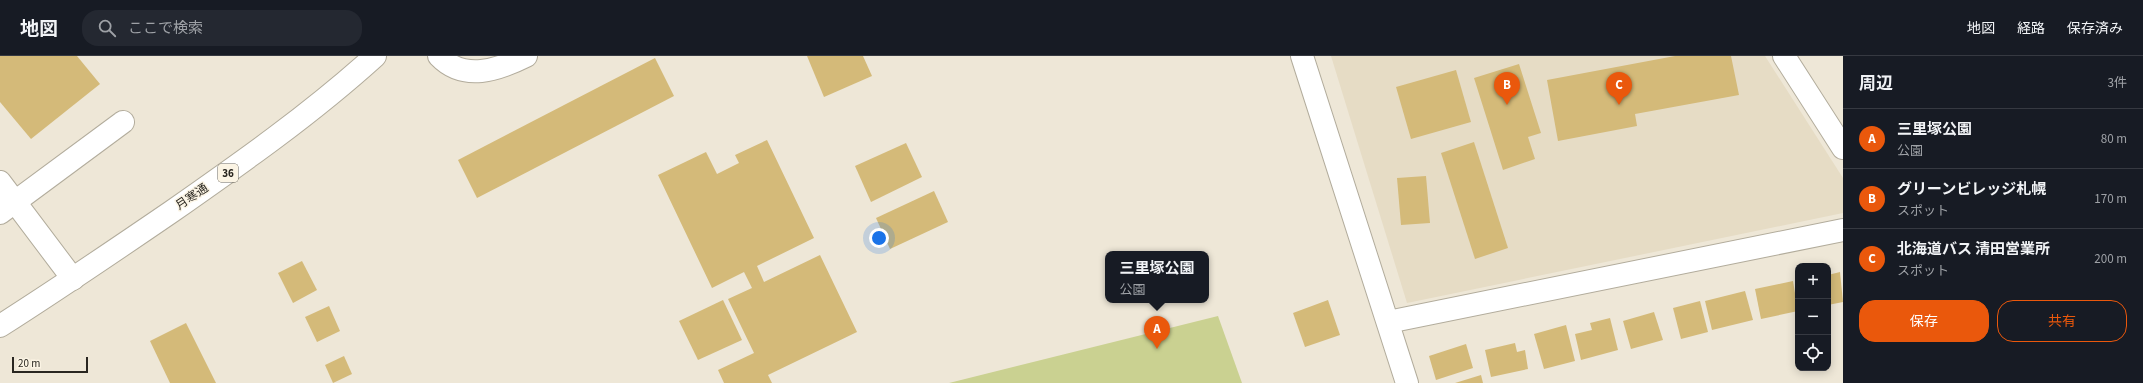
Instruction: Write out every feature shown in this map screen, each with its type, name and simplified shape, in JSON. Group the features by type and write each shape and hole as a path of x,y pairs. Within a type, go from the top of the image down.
{"main road":[{"name":"月寒通","path":"0,326 74,279 258,152 375,56"},
{"path":"438,56 458,70 477,72 506,66 526,56"},
{"path":"1302,56 1407,383"},
{"path":"1784,56 1841,141"},
{"path":"8,208 123,122"},
{"path":"0,182 8,208 74,279"},
{"path":"1388,322 1843,230"}],"shaded area":[{"path":"1331,56 1765,56 1843,178 1843,213 1407,303"}],"green space":[{"path":"1218,316 1242,383 949,383"}],"building":[{"path":"0,56 77,56 100,84 31,139 0,102"},
{"path":"807,56 863,56 872,76 824,97"},
{"path":"1675,56 1731,56 1739,95 1635,114 1637,126 1558,141 1547,80"},
{"path":"655,58 674,96 477,198 458,160"},
{"path":"1519,64 1541,133 1528,137 1535,159 1503,170 1474,78"},
{"path":"1456,70 1471,122 1411,139 1396,87"},
{"path":"767,140 814,238 757,266 764,282 820,255 857,332 768,375 772,383 724,383 718,370 754,353 728,299 752,288 744,272 712,288 658,175 706,152 717,174 739,163 735,155"},
{"path":"1474,142 1508,248 1475,259 1441,153"},
{"path":"906,143 922,177 871,202 855,166"},
{"path":"1426,176 1430,223 1401,225 1397,178"},
{"path":"934,191 948,222 890,249 876,218"},
{"path":"302,261 317,290 293,303 278,273"},
{"path":"1840,272 1843,302 1831,304 1831,274"},
{"path":"1793,281 1795,293 1795,312 1761,319 1755,289"},
{"path":"1745,291 1753,320 1712,330 1705,301"},
{"path":"723,300 742,340 698,360 679,321"},
{"path":"1328,300 1340,335 1305,347 1293,313"},
{"path":"1700,301 1708,332 1681,339 1673,308"},
{"path":"329,306 340,331 317,342 305,317"},
{"path":"1654,312 1663,340 1631,349 1623,321"},
{"path":"1610,318 1618,350 1581,360 1575,334 1592,330 1590,323"},
{"path":"186,323 216,383 170,383 150,341"},
{"path":"1566,325 1575,361 1544,369 1534,334"},
{"path":"1515,343 1517,352 1525,350 1528,369 1491,377 1485,350"},
{"path":"1466,344 1473,368 1436,380 1429,356"},
{"path":"344,356 352,374 333,383 325,365"},
{"path":"1481,375 1483,383 1455,383"}],"place":[{"name":"グリーンビレッジ札幌","path":"1507,105"},
{"name":"北海道バス 清田営業所","path":"1619,105"},
{"name":"三里塚公園","path":"1157,349"}]}
